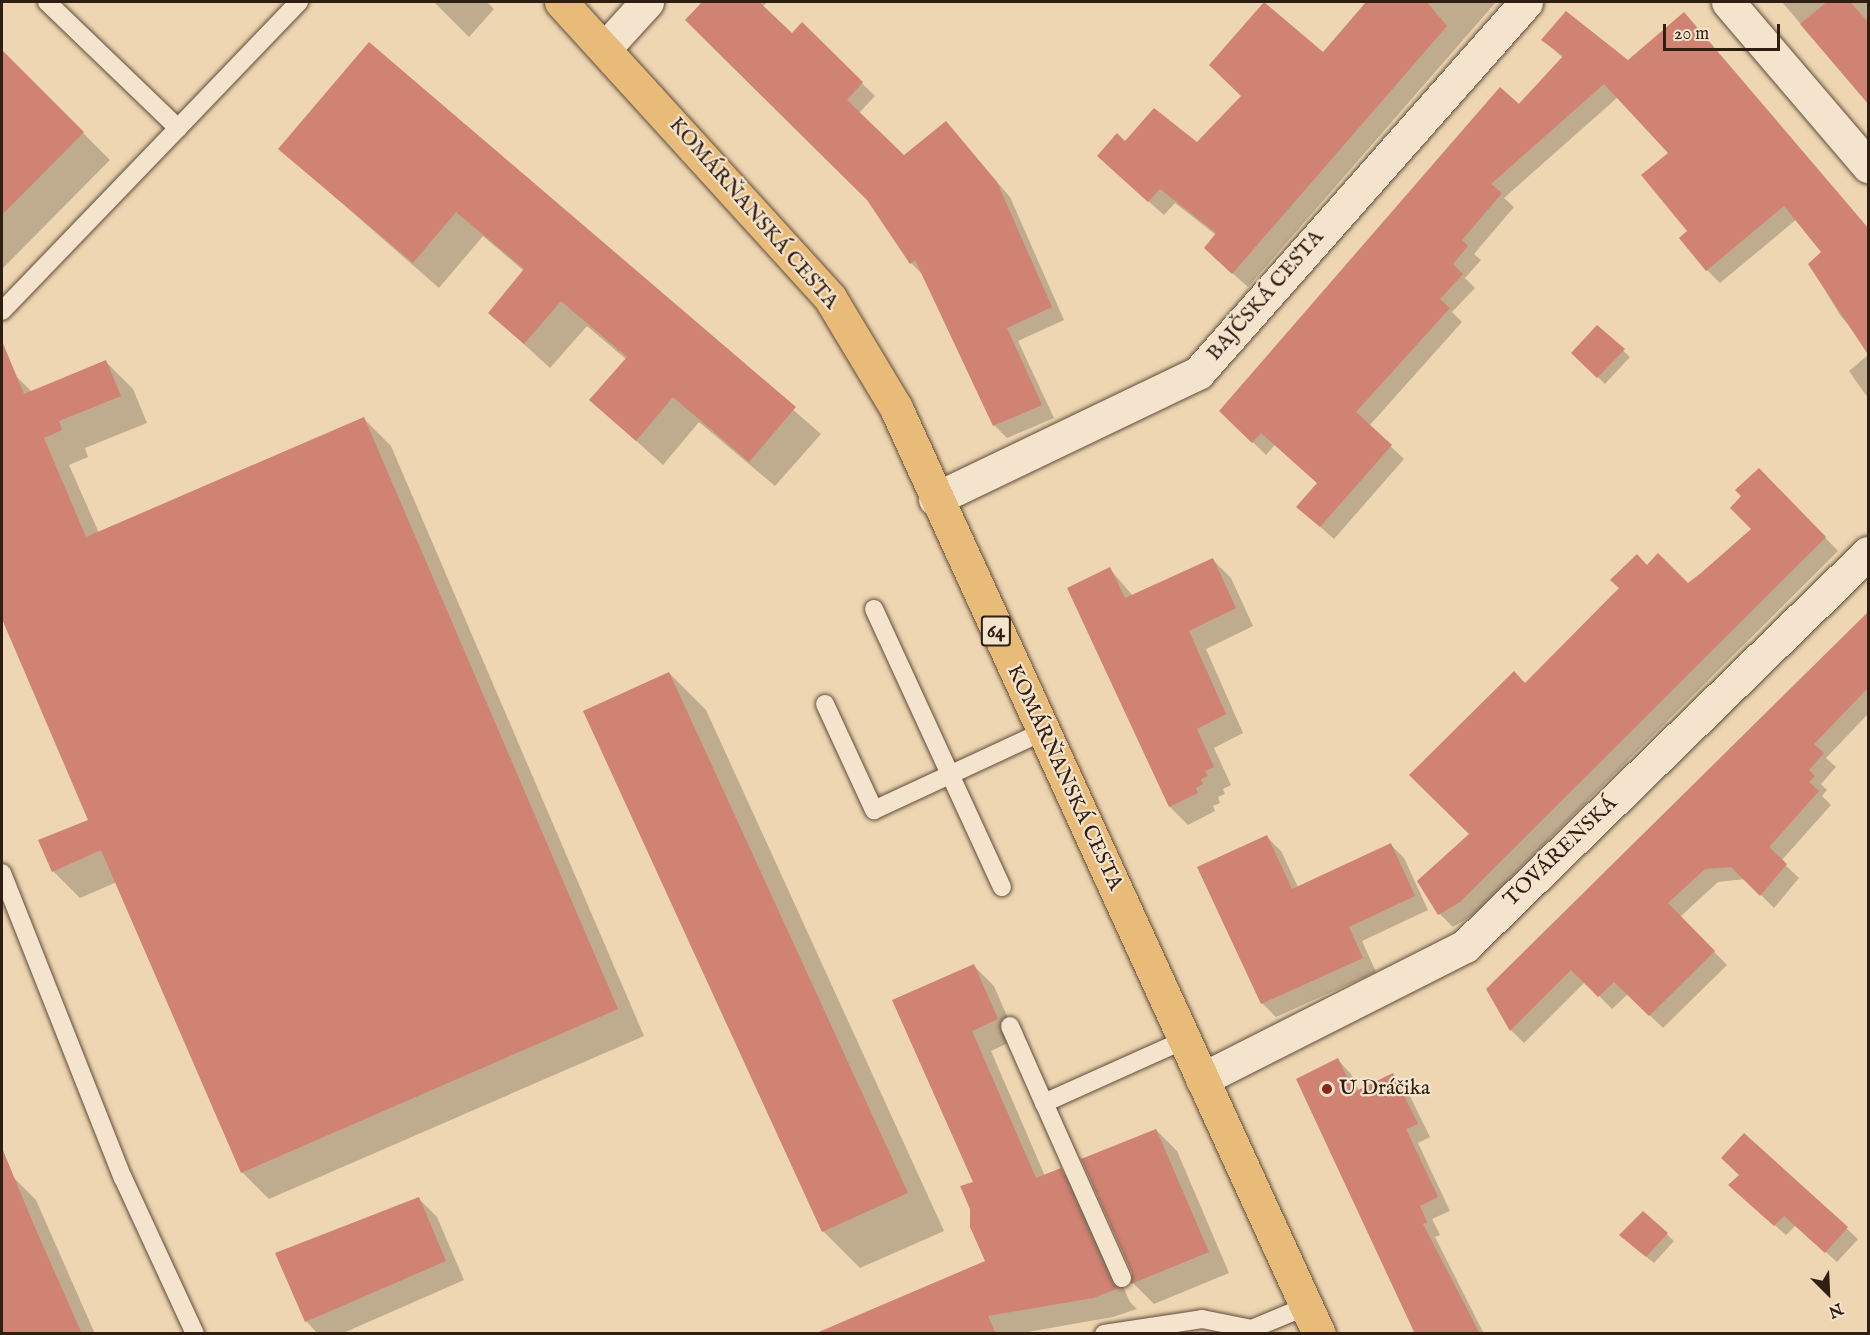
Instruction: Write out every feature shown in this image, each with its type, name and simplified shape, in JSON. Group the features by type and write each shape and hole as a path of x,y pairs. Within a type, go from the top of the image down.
{"main road":[{"name":"KOMÁRŇANSKÁ CESTA","path":"561,2 606,47 831,298 896,408 935,499 1313,1320"}],"street":[{"path":"606,47 647,2"},
{"name":"BAJČSKÁ CESTA","path":"935,499 1198,373 1526,2"},
{"path":"1728,2 1869,166"},
{"name":"TOVÁRENSKÁ","path":"1203,1079 1465,946 1869,553"}],"lane":[{"path":"47,2 178,128"},
{"path":"2,311 299,2"},
{"path":"874,609 1002,887"},
{"path":"825,704 874,810 1042,732"},
{"path":"2,873 123,1178 195,1334"},
{"path":"1010,1026 1122,1278"},
{"path":"1044,1103 1184,1040"},
{"path":"1104,1334 1202,1319 1247,1331 1313,1320"}],"building":[{"path":"702,2 759,2 792,33 802,22 863,82 847,100 904,155 946,121 997,182 1052,307 1007,328 1042,405 993,426 915,260 910,264 867,200 685,20"},
{"path":"1264,2 1323,52 1366,2 1427,2 1447,26 1232,274 1204,248 1216,233 1160,189 1148,202 1097,156 1117,133 1125,141 1154,108 1197,142 1241,96 1209,65"},
{"path":"1827,2 1850,2 1869,23 1869,105 1800,24"},
{"path":"1566,11 1628,60 1684,12 1869,229 1869,356 1808,264 1821,252 1784,206 1706,271 1679,238 1687,231 1641,175 1668,153 1604,84 1491,184 1502,193 1462,240 1468,246 1453,264 1463,274 1440,299 1450,308 1356,412 1392,445 1320,527 1296,507 1317,483 1261,433 1252,443 1219,411 1500,87 1519,104 1563,56 1541,40"},
{"path":"369,42 796,407 749,462 673,397 636,441 589,400 627,357 561,301 524,344 488,313 524,269 456,212 413,263 278,149"},
{"path":"2,50 84,132 2,215"},
{"path":"1597,325 1625,349 1597,378 1571,353"},
{"path":"2,341 24,394 106,360 121,396 59,421 62,430 44,438 86,537 364,417 618,1009 241,1173 101,850 52,872 38,840 88,820 2,619"},
{"path":"1759,468 1826,537 1460,902 1438,915 1417,881 1469,834 1409,775 1514,671 1525,683 1619,588 1610,580 1637,554 1647,565 1658,553 1688,583 1701,573 1751,529 1730,508 1741,496 1735,490"},
{"path":"1213,558 1236,608 1189,631 1226,714 1197,729 1214,767 1205,771 1208,776 1201,779 1203,784 1196,788 1198,793 1169,807 1067,588 1110,567 1125,598"},
{"path":"1869,611 1869,687 1814,744 1824,753 1809,770 1815,776 1809,782 1819,791 1769,847 1787,864 1760,896 1731,867 1705,869 1668,903 1715,951 1649,1016 1614,982 1598,997 1571,970 1510,1031 1486,989"},
{"path":"669,672 908,1193 822,1232 583,711"},
{"path":"1267,835 1292,889 1391,843 1415,896 1349,927 1363,958 1261,1004 1197,867"},
{"path":"974,964 998,1019 972,1031 1036,1178 1061,1168 1112,1283 1119,1288 1093,1298 988,1316 996,1334 814,1334 985,1261 970,1227 970,1209 960,1186 973,1182 892,1000"},
{"path":"1338,1058 1354,1092 1393,1073 1418,1124 1406,1129 1438,1197 1420,1206 1427,1222 1423,1224 1480,1334 1415,1334 1296,1079"},
{"path":"1156,1129 1209,1252 1131,1284 1132,1273 1081,1159"},
{"path":"1744,1133 1848,1227 1825,1253 1784,1216 1774,1226 1728,1185 1739,1175 1721,1158"},
{"path":"2,1148 33,1223 82,1334 2,1334"},
{"path":"419,1197 446,1261 305,1322 275,1253"},
{"path":"1643,1211 1668,1233 1646,1257 1619,1235"}],"place":[{"name":"U Dráčika","path":"1327,1089"}]}
